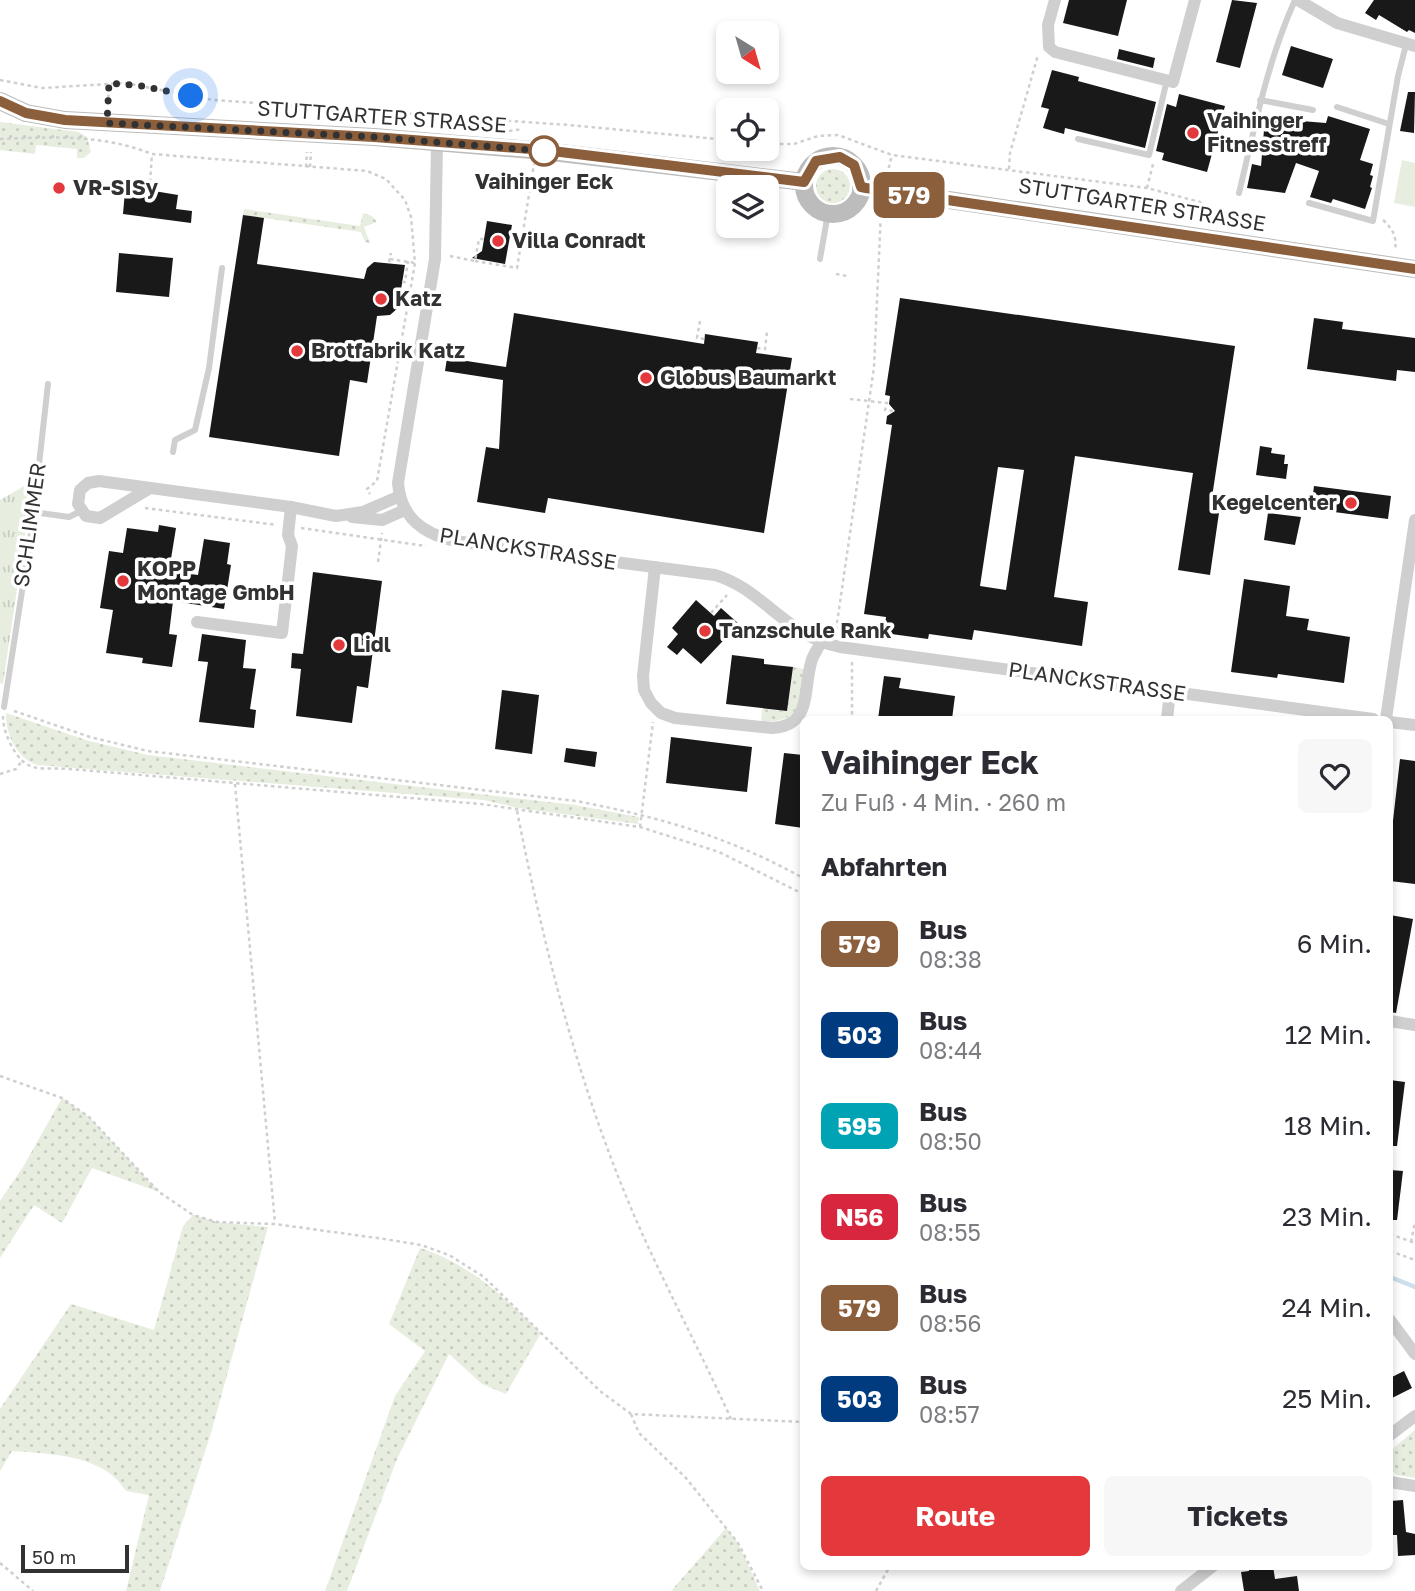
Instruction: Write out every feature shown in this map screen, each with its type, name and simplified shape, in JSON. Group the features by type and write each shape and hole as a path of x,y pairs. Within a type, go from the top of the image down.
{"street":[{"path":"1055,0 1048,25 1049,47 1065,56 1173,82 1195,0"},
{"path":"1297,0 1337,23 1411,45"},
{"name":"STUTTGARTER STRASSE","path":"0,101 26,113 107,123 565,152 804,182"},
{"path":"0,116 26,113"},
{"name":"PLANCKSTRASSE","path":"437,142 435,259 399,477 400,496 405,510 422,529 447,539 715,575 731,580 793,628 821,642 1350,716"},
{"path":"831,156 854,165 861,187 849,208 828,213 812,204 804,182 816,161 831,156"},
{"name":"STUTTGARTER STRASSE","path":"861,187 1415,269"},
{"path":"149,488 100,518 89,517 81,511 78,493 88,483 99,481 382,520 405,510"},
{"path":"348,516 400,496"},
{"path":"197,622 282,632 292,546 289,526 291,507"},
{"path":"1389,716 1415,520"},
{"path":"655,567 643,683 651,703 668,716 772,728 788,725 804,709 811,661 821,642"},
{"path":"1167,716 1170,692"},
{"path":"1393,721 1415,725"},
{"path":"1393,1021 1415,1025"},
{"path":"1393,1324 1415,1354"},
{"path":"1393,1433 1415,1416"},
{"path":"1393,1482 1415,1486"},
{"path":"1181,1591 1208,1570"}],"lane":[{"path":"1239,192 1261,100 1297,0"},
{"path":"1309,203 1373,221 1390,124 1411,45"},
{"path":"1078,139 1149,155 1167,80"},
{"path":"1261,100 1313,110"},
{"path":"1336,107 1390,124"},
{"path":"820,259 828,213"},
{"path":"173,452 175,440 195,430 209,368 222,268"},
{"name":"SCHLIMMER","path":"4,707 33,512 48,384"},
{"path":"33,512 69,517 81,511"}],"path":[{"path":"1009,169 1010,153 1035,56"},
{"path":"0,80 28,88 109,83 142,86 213,100 716,139"},
{"path":"107,123 109,83"},
{"path":"440,116 479,131"},
{"path":"779,144 794,144 818,136 838,135 892,156 1147,188 1200,202 1207,210"},
{"path":"0,139 63,137 122,142 152,154 367,172 394,185 409,208 415,263 377,481 367,489 377,507"},
{"path":"308,167 309,152"},
{"path":"148,192 145,191 152,154"},
{"path":"887,176 892,156"},
{"path":"450,256 504,268 517,268 533,167"},
{"path":"836,630 870,401 876,345 881,211"},
{"path":"1375,213 1392,227 1396,240 1394,254"},
{"path":"475,261 479,239 484,239"},
{"path":"391,253 389,260 415,263"},
{"path":"402,282 405,282 408,261"},
{"path":"836,274 847,276"},
{"path":"700,321 697,338 705,339"},
{"path":"757,348 765,349 767,332"},
{"path":"850,399 887,403 886,410 894,411"},
{"path":"131,500 136,507 382,538 431,547"},
{"path":"378,562 382,520"},
{"path":"711,613 722,600"},
{"path":"852,716 853,648"},
{"path":"800,877 723,839 642,814 564,800 148,751 90,737 4,707 2,725 22,761 36,768 481,804 640,827 719,852 800,892"},
{"path":"0,774 16,769 22,761"},
{"path":"234,784 275,1224"},
{"path":"640,827 644,805"},
{"path":"517,811 548,961 589,1094 645,1241 692,1333 731,1419"},
{"path":"0,1076 62,1098 89,1117 159,1192 193,1215 217,1222 275,1224 421,1245 449,1255 484,1277 600,1391 618,1407 631,1413 800,1422"},
{"path":"1393,1235 1413,1242 1415,1222"},
{"path":"1393,1252 1415,1260"},
{"path":"631,1413 639,1433 686,1478 738,1543 762,1591"},
{"path":"0,1563 33,1591"},
{"path":"876,1591 888,1570"}],"green space":[{"path":"0,122 79,132 87,137 91,152 84,158 77,158 77,149 36,145 35,154 0,150"},
{"path":"1402,160 1415,163 1415,207 1394,203"},
{"path":"833,169 845,174 850,186 845,198 833,203 821,198 816,186 821,174"},
{"path":"244,209 360,226 363,213 372,216 377,222 364,227 370,243 365,242 361,232 243,215"},
{"path":"33,481 3,684 0,683 0,500"},
{"path":"793,667 804,669 796,709 784,719 761,722 762,709 787,711"},
{"path":"6,713 89,741 148,755 575,805 639,817 638,824 518,808 484,800 37,765 18,751 10,737"},
{"path":"62,1098 89,1117 159,1192 92,1168 62,1223 34,1205 0,1258 0,1201 23,1167"},
{"path":"193,1215 217,1222 268,1227 211,1433 160,1591 126,1591 149,1495 126,1491 104,1470 75,1458 59,1455 12,1451 0,1471 0,1409 71,1304 154,1330 183,1226"},
{"path":"420,1248 471,1272 541,1333 506,1394 482,1384 449,1354 397,1459 347,1591 325,1591 395,1396 425,1351 389,1324"},
{"path":"1415,1430 1415,1478 1397,1475 1393,1472 1393,1448"},
{"path":"726,1528 738,1543 760,1591 671,1591"}],"building":[{"path":"1069,0 1127,0 1118,36 1063,23"},
{"path":"1232,0 1257,3 1240,68 1216,62"},
{"path":"1374,0 1415,0 1415,33 1409,30 1407,32 1379,15 1376,20 1365,13"},
{"path":"1291,46 1333,59 1323,88 1282,75"},
{"path":"1119,49 1155,58 1153,68 1117,59"},
{"path":"1052,70 1079,77 1078,81 1156,102 1145,148 1065,128 1064,134 1043,128 1049,109 1041,107"},
{"path":"1408,92 1415,92 1414,133 1400,131"},
{"name":"Vaihinger Fitnesstreff","path":"1179,94 1225,106 1207,172 1162,160 1164,153 1156,151 1167,104 1176,107"},
{"path":"1328,116 1370,129 1360,160 1373,164 1370,175 1373,176 1372,188 1365,209 1333,199 1331,203 1310,197 1319,171 1296,163 1285,193 1247,188 1252,164 1261,166 1265,118 1326,123"},
{"path":"148,190 178,195 176,209 192,211 191,223 123,214 125,191 148,193"},
{"name":"Brotfabrik Katz","path":"243,215 264,218 257,264 364,279 367,268 374,262 405,265 398,308 390,315 377,316 367,383 350,380 339,456 209,437"},
{"name":"Villa Conradt","path":"487,221 512,225 505,264 472,258 482,251"},
{"path":"119,253 173,258 169,297 116,292"},
{"path":"900,298 1235,346 1212,497 1221,499 1210,575 1178,570 1193,473 1075,456 1054,597 1088,602 1082,646 974,630 972,640 929,634 928,639 884,633 886,617 864,614 892,425 886,424 887,416 895,411 889,404 890,396 885,395","holes":["998,467 1024,470 1006,590 980,586"]},
{"path":"514,313 704,344 705,334 758,342 756,353 792,358 764,533 548,498 545,513 477,502 486,447 499,449 503,380 445,371 447,358 506,367"},
{"path":"1314,318 1343,322 1342,329 1415,338 1415,372 1397,370 1396,381 1307,369"},
{"path":"1260,446 1272,448 1271,453 1285,455 1284,464 1288,464 1286,479 1256,475"},
{"name":"Kegelcenter","path":"1314,486 1391,496 1388,519 1311,509"},
{"path":"1268,513 1301,517 1295,545 1264,540"},
{"path":"159,525 176,528 169,571 198,575 204,539 230,543 227,564 231,565 224,609 173,601 169,634 177,635 172,667 142,663 143,658 106,653 113,610 100,608 109,551 123,553 127,528 158,532"},
{"name":"Lidl","path":"313,572 382,581 368,688 357,686 352,723 296,716 301,669 291,668 292,653 303,654"},
{"path":"1244,579 1290,586 1286,616 1309,619 1307,630 1350,637 1344,683 1278,674 1277,678 1231,672"},
{"name":"Tanzschule Rank","path":"696,600 714,616 721,608 739,624 701,664 683,648 677,655 667,647 678,634 672,628"},
{"path":"202,634 246,640 243,668 256,669 250,709 256,710 254,728 199,722 208,662 198,661"},
{"path":"732,655 764,659 764,664 793,667 787,711 726,704"},
{"path":"884,676 901,678 899,688 955,696 952,716 878,716"},
{"path":"502,690 539,695 532,754 495,749"},
{"path":"671,737 752,747 747,792 666,783"},
{"path":"566,748 597,752 595,767 564,762"},
{"path":"784,753 800,755 800,828 775,824"},
{"path":"1400,759 1415,761 1415,884 1393,881 1393,821"},
{"path":"1393,916 1413,919 1396,1013 1393,1012"},
{"path":"1393,1080 1405,1082 1397,1146 1393,1146"},
{"path":"1393,1170 1403,1171 1397,1220 1393,1220"},
{"path":"1404,1371 1412,1388 1393,1398 1393,1376"},
{"path":"1403,1500 1406,1532 1415,1534 1415,1555 1398,1556 1397,1535 1393,1535 1393,1501"},
{"path":"1274,1570 1275,1579 1297,1576 1299,1591 1244,1591 1241,1572"}],"waterway":[{"path":"1393,1278 1415,1287"}],"bus line":[{"name":"579","path":"0,101 26,113 65,120 374,137 544,150 804,182 810,167 816,161 831,156 840,157 854,165 861,179 861,187 883,192 1415,269"}],"place":[{"name":"Vaihinger Fitnesstreff","path":"1193,133"},
{"name":"Vaihinger Eck","path":"544,151"},
{"name":"VR-SISy","path":"59,188"},
{"name":"Villa Conradt","path":"498,241"},
{"name":"Katz","path":"381,299"},
{"name":"Brotfabrik Katz","path":"297,351"},
{"name":"Globus Baumarkt","path":"646,378"},
{"name":"Kegelcenter","path":"1351,503"},
{"name":"KOPP Montage GmbH","path":"123,581"},
{"name":"Tanzschule Rank","path":"705,631"},
{"name":"Lidl","path":"339,645"}],"route":[{"path":"191,96 125,83 109,83 107,123 374,137 544,151"}]}
